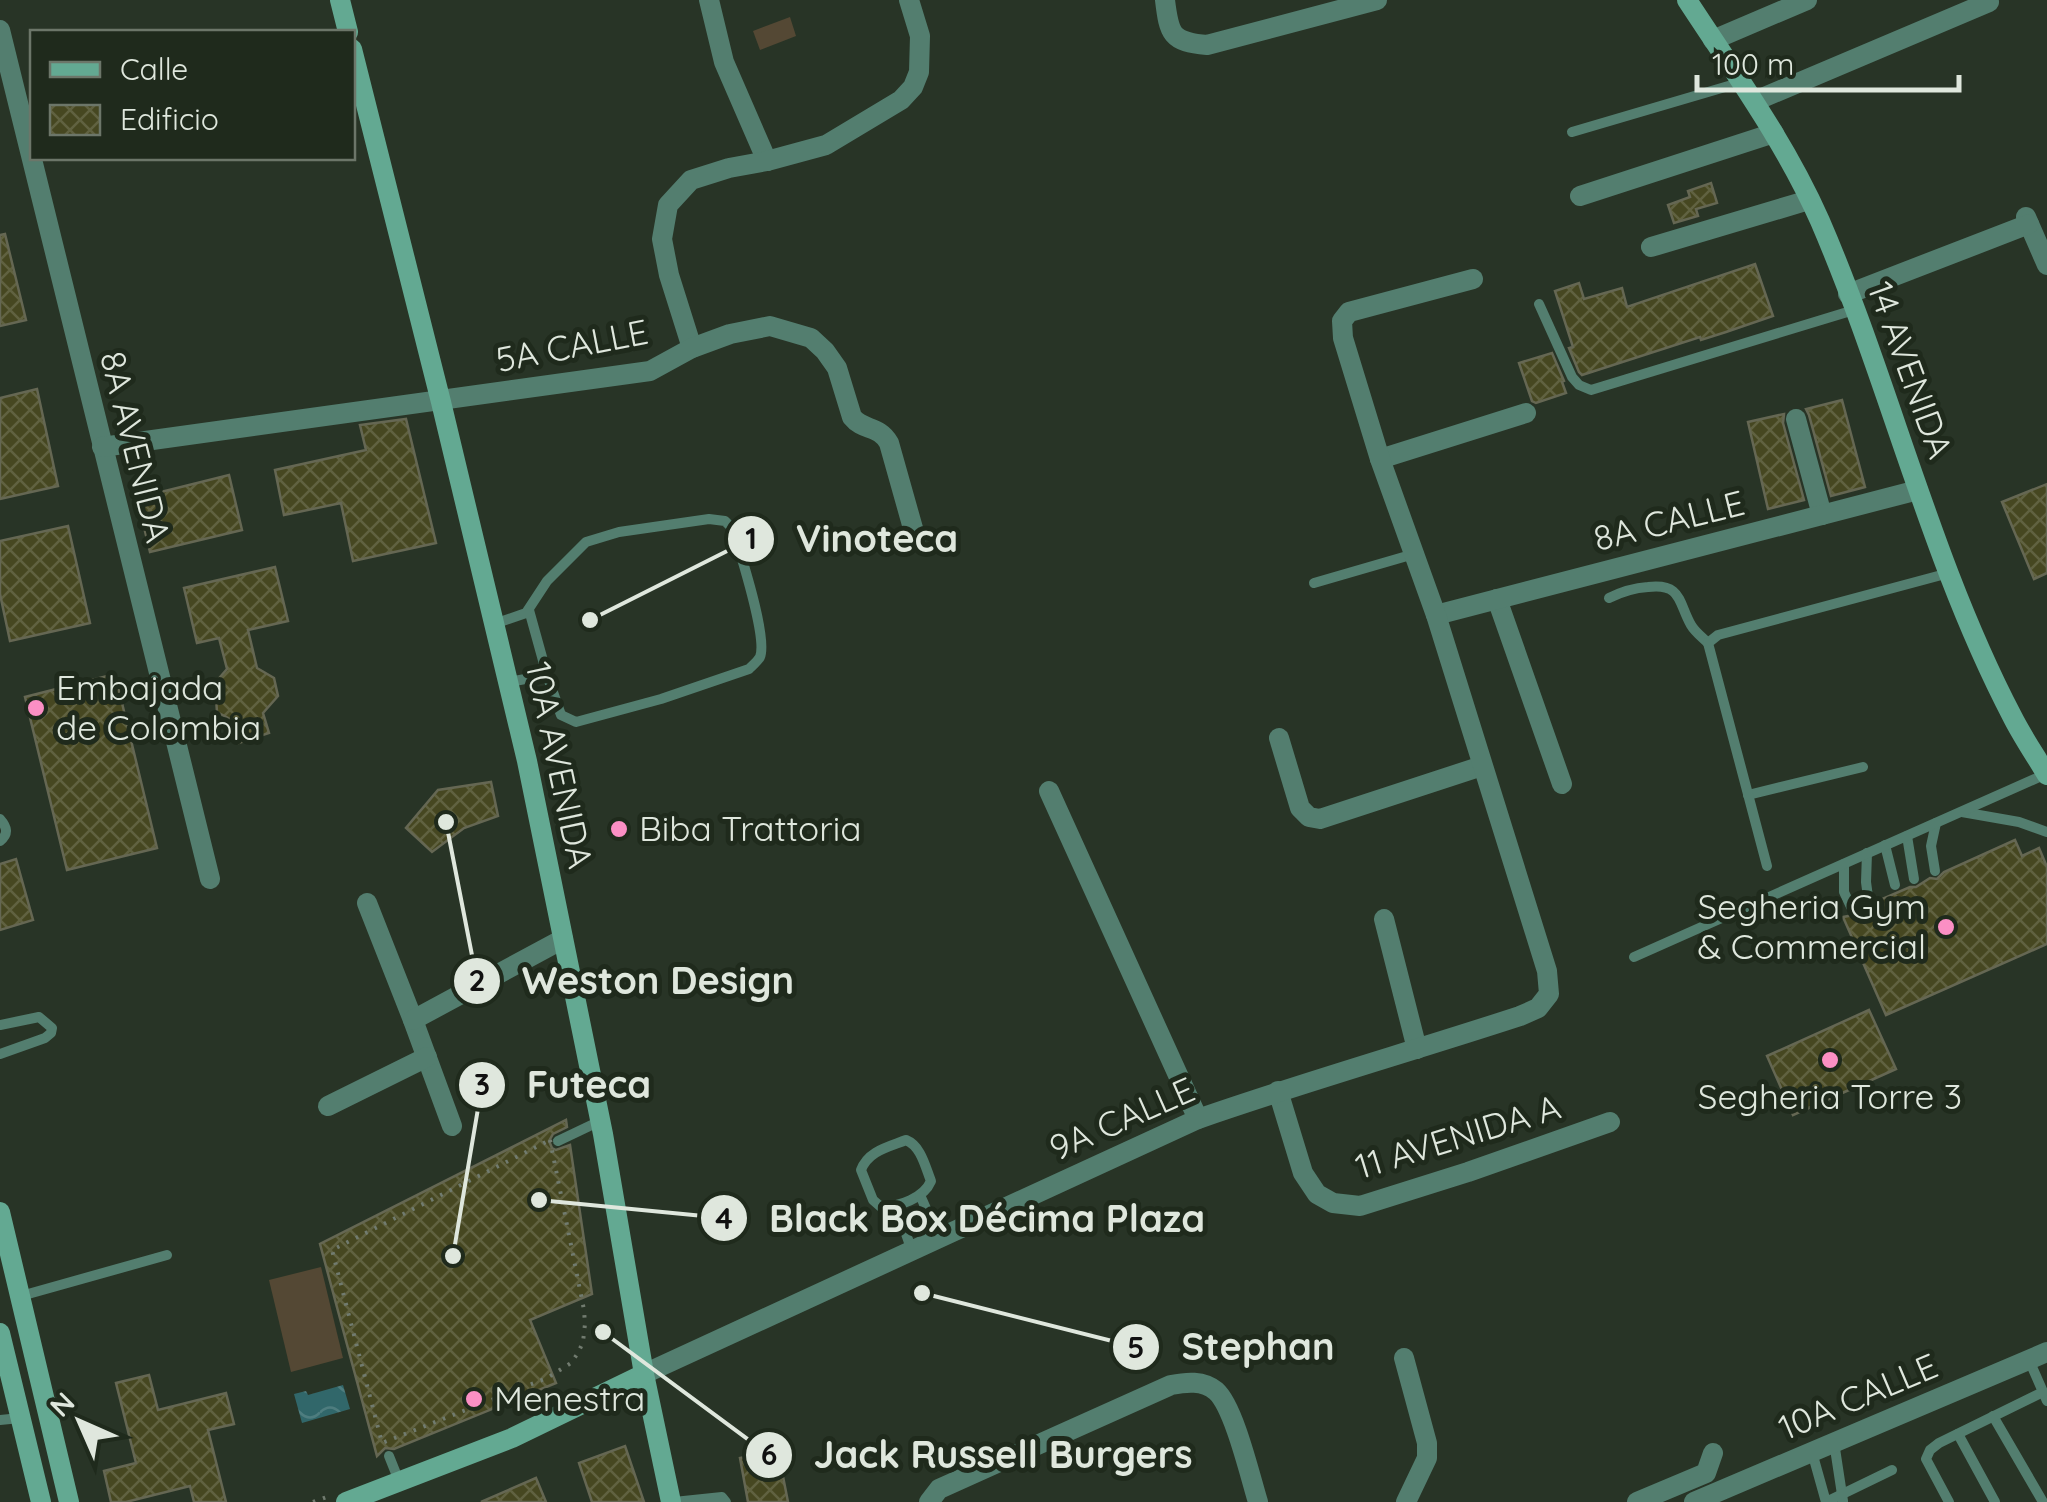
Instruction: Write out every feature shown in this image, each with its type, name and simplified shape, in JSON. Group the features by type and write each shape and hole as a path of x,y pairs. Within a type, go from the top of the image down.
{"street":[{"path":"340,0 348,30"},
{"path":"709,0 724,62 766,161"},
{"path":"692,348 668,275 662,239 668,205 691,180 826,144 901,100 913,87 919,72 920,36 909,0"},
{"path":"1165,0 1174,36 1184,43 1206,45 1377,0"},
{"name":"14 AVENIDA","path":"1688,0 1755,101 1809,200 1851,302 1949,573 2012,717 2047,774"},
{"path":"1713,40 1807,0"},
{"path":"1755,101 1988,2"},
{"name":"8A AVENIDA","path":"0,30 30,153"},
{"name":"10A AVENIDA","path":"355,61 508,682 606,1127 644,1374 672,1502"},
{"path":"1580,196 1774,133"},
{"name":"8A AVENIDA","path":"32,160 210,878"},
{"path":"1651,247 1809,200"},
{"path":"1851,302 2028,221 2047,266"},
{"path":"1279,738 1300,808 1309,817 1320,819 1482,766 1436,615 1380,459 1342,321 1350,312 1473,280"},
{"name":"5A CALLE","path":"102,447 650,371 692,348 730,334 770,326 812,338 826,351 837,368 852,417 857,424 884,435 916,539"},
{"path":"1380,459 1526,413"},
{"path":"1796,419 1822,516"},
{"name":"8A CALLE","path":"1436,615 1918,490"},
{"path":"1497,599 1562,784"},
{"name":"9A CALLE","path":"348,1499 512,1438 1198,1119 1538,1008 1549,994 1547,971 1482,766"},
{"path":"1049,791 1198,1119"},
{"path":"367,903 452,1126"},
{"path":"1384,920 1417,1049"},
{"path":"413,1020 563,938"},
{"path":"328,1106 427,1057"},
{"name":"11 AVENIDA A","path":"1278,1091 1303,1173 1317,1194 1333,1203 1360,1206 1610,1122"},
{"path":"0,1212 69,1502"},
{"path":"0,1333 10,1419 41,1502"},
{"name":"10A CALLE","path":"1694,1502 1719,1497 1834,1442 2038,1356"},
{"path":"1404,1358 1427,1443 1427,1458 1406,1502"},
{"path":"929,1502 939,1489 1170,1385 1186,1382 1205,1384 1228,1406 1258,1502"},
{"path":"1636,1502 1706,1473 1712,1453"}],"lane":[{"path":"1572,132 1742,82"},
{"path":"1539,304 1572,376 1579,385 1591,390 1851,302"},
{"path":"494,624 529,610 547,581 586,542 619,532 708,519 725,522 733,529 762,646 759,659 750,670 576,722 562,715 529,610"},
{"path":"1314,583 1414,554"},
{"path":"1708,643 1718,636 1949,573"},
{"path":"1609,598 1628,589 1660,586 1672,590 1692,628 1708,643 1768,866"},
{"path":"508,682 547,675"},
{"path":"1748,795 1863,767"},
{"path":"1634,957 2047,774"},
{"path":"1960,812 2019,822 2047,832"},
{"path":"0,819 7,832 0,840"},
{"path":"1934,871 1931,846 1936,823"},
{"path":"1908,836 1914,879"},
{"path":"1886,845 1895,885"},
{"path":"1868,854 1868,896"},
{"path":"1844,864 1844,892 1850,906"},
{"path":"0,1025 39,1017 52,1028 45,1038 0,1054"},
{"path":"558,1141 606,1127"},
{"path":"906,1140 911,1142 931,1180 920,1195 882,1207 873,1200 862,1170 865,1160 906,1140"},
{"path":"920,1195 938,1238"},
{"path":"896,1205 912,1251"},
{"path":"20,1296 167,1255"},
{"path":"1949,1502 1926,1459 1930,1450 1994,1416 2045,1396 2038,1356"},
{"path":"1994,1416 2042,1502"},
{"path":"1958,1434 1995,1502"},
{"path":"1834,1442 1843,1498"},
{"path":"1812,1452 1826,1502 1843,1498 1892,1470"},
{"path":"389,1456 399,1481"},
{"path":"672,1502 722,1497 726,1502"}],"path":[{"path":"550,1140 584,1310 583,1342 578,1354 547,1378 382,1443 332,1250 550,1140"},
{"path":"313,1502 348,1499"}],"shaded area":[{"path":"790,17 796,36 760,50 753,31"},
{"path":"321,1267 343,1358 291,1372 269,1280"}],"water":[{"path":"343,1385 350,1409 302,1423 294,1394 306,1391 308,1395"}],"building":[{"path":"1711,183 1717,203 1696,209 1698,216 1674,223 1668,205 1690,197 1688,191"},
{"path":"5,234 26,320 0,326 0,235"},
{"path":"1755,264 1773,316 1582,375 1579,372 1555,291 1579,283 1584,299 1622,288 1627,307"},
{"path":"1552,353 1566,393 1536,403 1519,363"},
{"path":"37,389 58,486 0,499 0,398"},
{"path":"1842,400 1865,487 1831,496 1806,409"},
{"path":"1784,414 1783,423 1804,500 1768,509 1748,422"},
{"path":"406,419 436,543 353,561 341,503 284,515 275,470 366,450 360,425"},
{"path":"229,475 242,530 150,552 137,498"},
{"path":"2047,484 2047,573 2034,579 2002,502"},
{"path":"68,526 90,623 10,641 0,594 0,541"},
{"path":"275,567 288,621 248,630 257,668 274,678 278,696 263,713 269,733 239,743 232,720 217,712 215,683 227,669 219,638 197,643 184,588"},
{"path":"115,674 157,848 67,870 25,697"},
{"path":"491,782 498,816 464,828 432,852 406,828 438,790"},
{"name":"Segheria Gym & Commercial","path":"2015,840 2022,856 2039,848 2047,867 2047,944 1886,1015 1843,917 1930,878 1937,879 1944,872"},
{"path":"16,859 33,920 0,930 0,864"},
{"name":"Segheria Torre 3","path":"1869,1010 1896,1069 1793,1115 1767,1056"},
{"path":"566,1120 567,1127 553,1134 549,1141 556,1150 570,1145 592,1294 530,1320 556,1383 394,1449 385,1448 377,1456 320,1244"},
{"path":"149,1375 158,1410 226,1393 234,1424 208,1430 226,1502 194,1502 190,1486 111,1502 104,1471 136,1463 116,1383"},
{"path":"625,1446 644,1502 592,1502 579,1463"},
{"path":"778,1451 788,1502 748,1502 740,1458"},
{"path":"536,1478 546,1502 481,1502"}],"place":[{"name":"Vinoteca","path":"590,620"},
{"name":"Embajada de Colombia","path":"36,708"},
{"name":"Weston Design","path":"446,822"},
{"name":"Biba Trattoria","path":"619,829"},
{"name":"Segheria Gym & Commercial","path":"1946,927"},
{"name":"Segheria Torre 3","path":"1830,1060"},
{"name":"Black Box Décima Plaza","path":"539,1200"},
{"name":"Futeca","path":"453,1256"},
{"name":"Stephan","path":"922,1293"},
{"name":"Jack Russell Burgers","path":"603,1332"},
{"name":"Menestra","path":"474,1399"}]}
